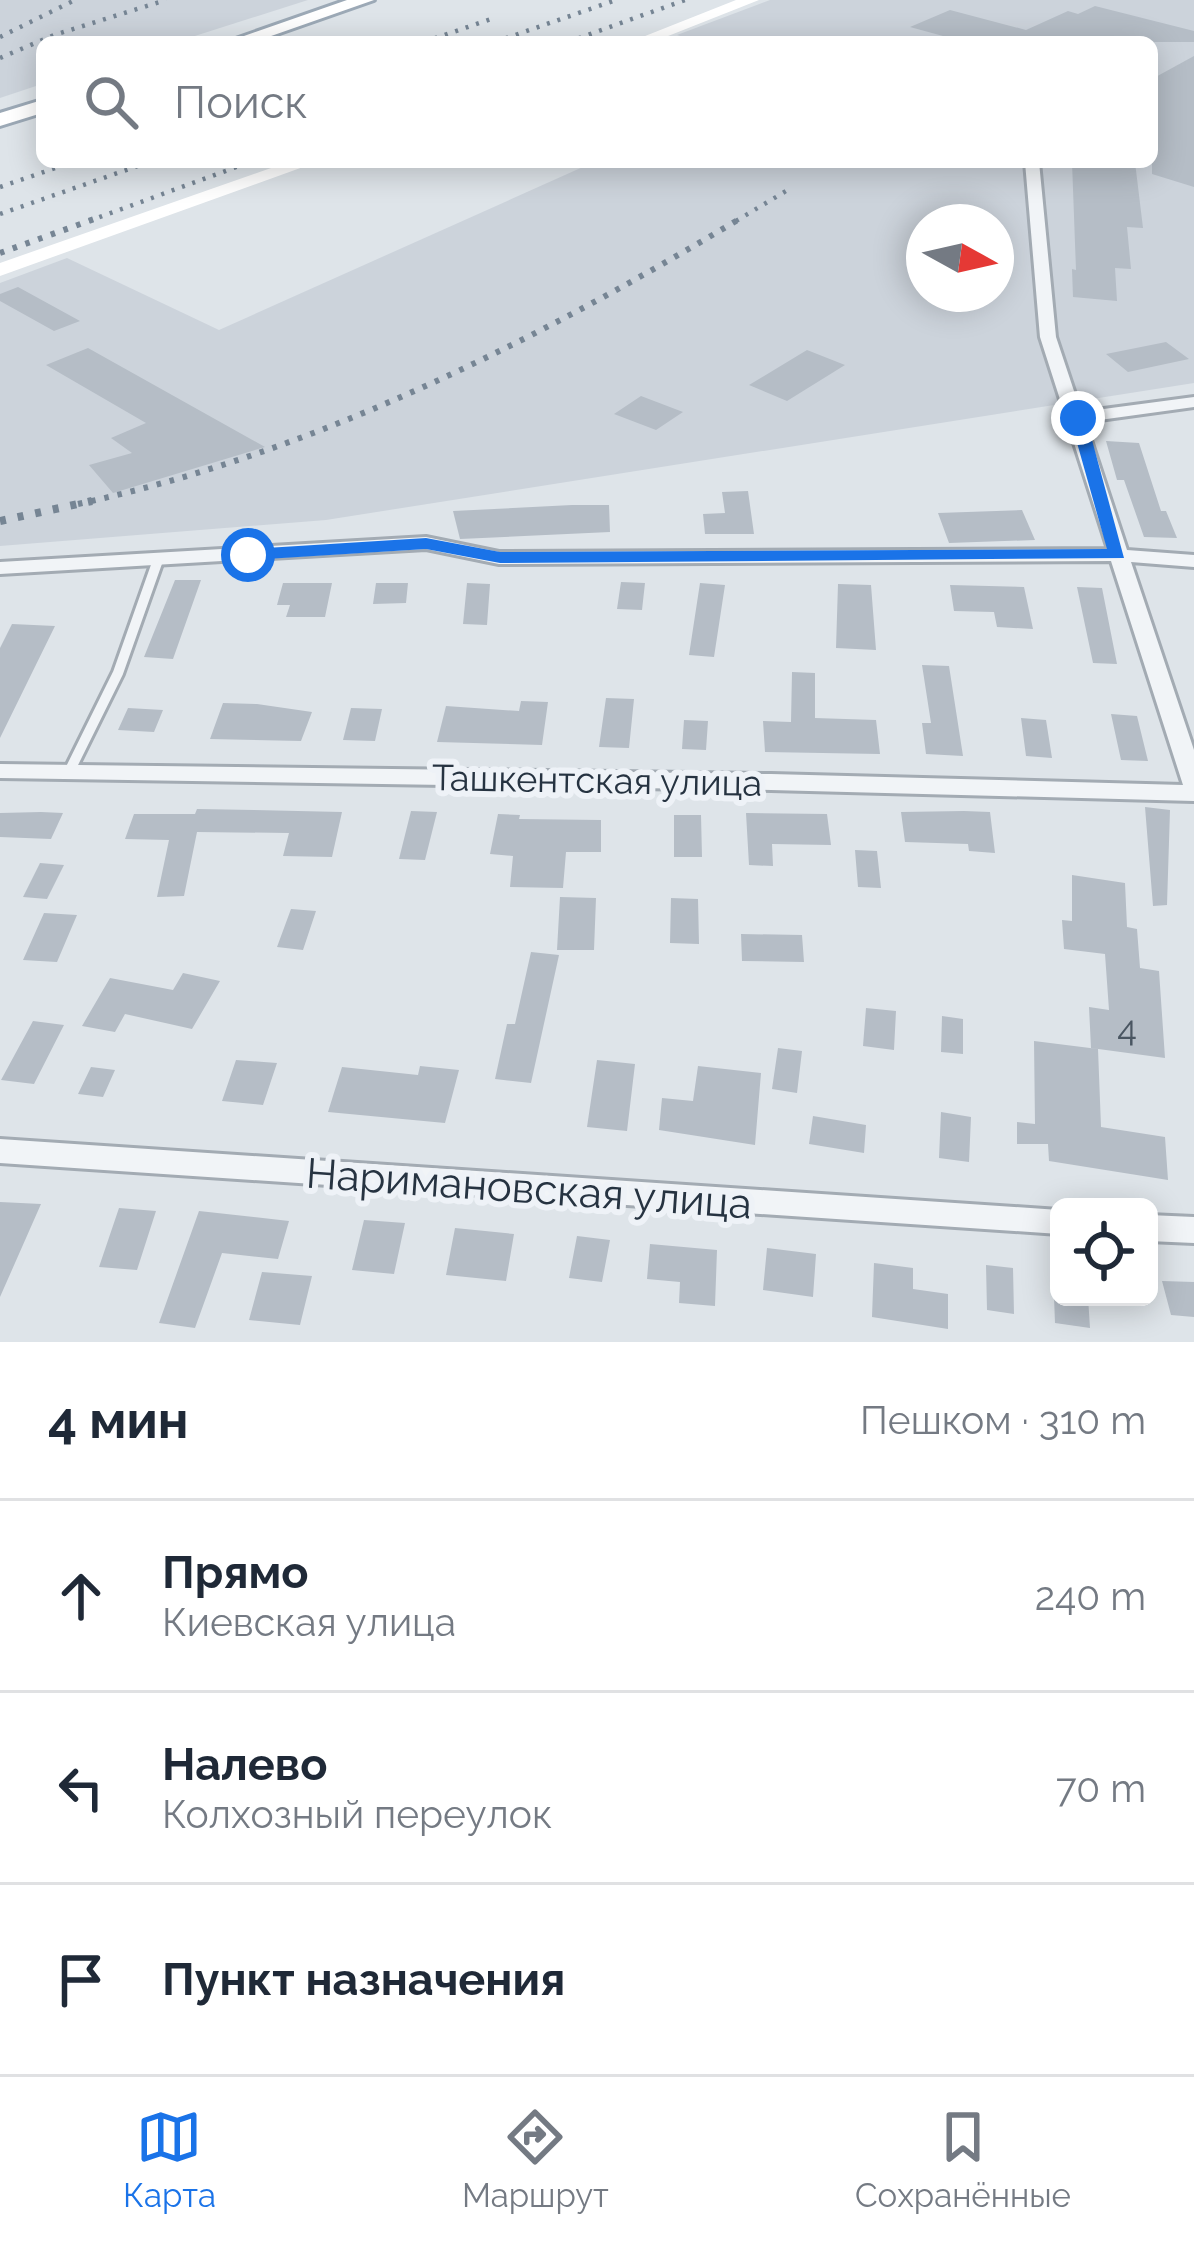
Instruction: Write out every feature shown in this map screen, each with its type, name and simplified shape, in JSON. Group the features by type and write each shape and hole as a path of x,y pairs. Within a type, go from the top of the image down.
{"main road":[{"path":"254,36 365,0"},
{"path":"0,120 36,108"}],"street":[{"path":"654,36 751,0"},
{"path":"0,270 291,168"},
{"path":"1033,168 1048,337 1194,784"},
{"path":"1078,418 1194,402"},
{"path":"0,568 426,543 500,558 1118,555 1194,561"},
{"name":"Ташкентская улица","path":"0,771 1194,793"},
{"name":"Наримановская улица","path":"0,1150 1050,1221"},
{"path":"1158,1228 1194,1230"}],"lane":[{"path":"68,774 118,673 158,560"}],"shaded area":[{"path":"0,0 308,0 195,36 36,36 36,86 0,98"},
{"path":"770,0 1194,0 1194,383 326,520 0,546 0,283 67,258 219,330 581,168 1158,168 1158,36 677,35"}],"building":[{"path":"1095,6 1194,31 1194,42 1158,42 1158,36 943,36 910,27 950,10 1026,30 1068,11 1078,14"},
{"path":"1194,56 1194,187 1152,174 1152,168 1158,168 1158,76"},
{"path":"1072,168 1136,168 1143,228 1127,227 1131,269 1115,268 1117,301 1073,297 1072,269 1076,270"},
{"path":"18,287 80,321 54,331 0,301 0,294"},
{"path":"1166,342 1189,359 1128,372 1106,354"},
{"path":"88,348 265,447 113,493 89,465 132,453 111,438 146,423 46,365"},
{"path":"807,350 845,365 787,401 749,385"},
{"path":"641,396 683,412 656,430 614,414"},
{"path":"1106,441 1139,443 1161,511 1166,511 1177,538 1144,537 1124,480 1117,480"},
{"path":"748,491 754,534 705,534 703,514 725,513 722,492"},
{"path":"609,505 610,532 460,539 453,511"},
{"path":"1022,510 1035,540 949,543 938,513"},
{"path":"175,580 201,580 173,659 144,657"},
{"path":"621,582 645,583 642,610 617,609"},
{"path":"283,583 332,583 325,617 286,617 290,605 277,605"},
{"path":"376,583 408,583 406,603 373,604"},
{"path":"467,583 490,584 487,625 463,624"},
{"path":"700,583 725,585 714,657 689,655"},
{"path":"838,584 871,585 876,650 836,648"},
{"path":"950,585 1024,587 1033,629 997,627 994,612 954,611"},
{"path":"1077,587 1102,588 1117,664 1093,663"},
{"path":"12,624 55,626 0,738 0,648"},
{"path":"922,665 949,666 963,756 926,754 922,723 931,723"},
{"path":"792,672 815,673 815,718 876,720 880,754 765,752 763,721 791,722"},
{"path":"606,698 634,699 629,748 599,747"},
{"path":"521,701 548,702 542,745 437,742 446,706 519,711"},
{"path":"223,703 312,712 301,741 210,739"},
{"path":"128,708 163,710 154,732 118,730"},
{"path":"351,708 382,709 375,741 343,740"},
{"path":"1111,714 1137,716 1148,761 1121,760"},
{"path":"1021,718 1046,720 1052,758 1026,756"},
{"path":"684,720 708,721 706,750 682,749"},
{"path":"1145,807 1170,810 1167,905 1153,906"},
{"path":"197,809 342,812 332,857 283,856 289,833 197,832 184,896 157,897 169,840 125,839 134,814 195,814"},
{"path":"411,811 437,812 425,860 399,859"},
{"path":"901,812 990,812 995,853 969,851 968,844 905,842"},
{"path":"0,813 63,813 51,839 0,837"},
{"path":"746,813 827,814 831,845 772,844 773,866 749,865"},
{"path":"498,814 520,815 519,819 601,820 601,852 566,852 563,888 510,887 513,856 490,854"},
{"path":"674,815 701,815 702,857 674,857"},
{"path":"855,850 877,851 881,888 858,887"},
{"path":"40,863 64,865 47,899 23,897"},
{"path":"1072,875 1125,883 1127,927 1137,929 1140,968 1159,971 1165,1058 1091,1048 1089,1007 1109,1010 1105,954 1064,949 1062,920 1072,921"},
{"path":"560,897 596,898 594,950 557,950"},
{"path":"671,898 698,899 699,944 670,943"},
{"path":"291,909 316,911 303,950 277,947"},
{"path":"44,913 77,915 57,962 23,960"},
{"path":"741,934 802,935 804,962 742,961"},
{"path":"531,952 559,955 531,1083 495,1079 507,1024 515,1024"},
{"path":"183,973 220,981 192,1029 125,1014 115,1032 82,1026 110,978 173,990"},
{"path":"866,1008 896,1011 894,1050 863,1046"},
{"path":"942,1016 963,1019 963,1054 941,1052"},
{"path":"33,1021 64,1025 34,1084 1,1080"},
{"path":"1034,1041 1098,1049 1101,1127 1165,1137 1168,1180 1049,1161 1048,1144 1017,1144 1017,1122 1035,1124"},
{"path":"778,1048 802,1051 797,1093 772,1089"},
{"path":"236,1060 277,1063 263,1105 222,1101"},
{"path":"597,1060 635,1064 627,1131 587,1127"},
{"path":"420,1066 459,1070 445,1123 328,1112 342,1067 418,1075"},
{"path":"698,1066 761,1073 755,1145 659,1130 662,1098 693,1101"},
{"path":"91,1067 115,1070 103,1097 78,1094"},
{"path":"941,1112 971,1117 969,1162 939,1158"},
{"path":"813,1116 866,1125 864,1153 809,1144"},
{"path":"0,1202 41,1204 0,1297"},
{"path":"119,1208 156,1211 137,1270 99,1267"},
{"path":"199,1211 289,1221 278,1259 222,1253 195,1328 159,1323"},
{"path":"364,1220 405,1223 394,1274 352,1270"},
{"path":"455,1228 514,1234 506,1281 446,1275"},
{"path":"577,1236 610,1240 602,1282 569,1278"},
{"path":"650,1244 717,1250 715,1306 679,1303 680,1282 647,1279"},
{"path":"767,1248 816,1254 813,1297 763,1290"},
{"path":"874,1263 913,1268 913,1289 948,1294 948,1329 872,1317"},
{"path":"986,1265 1013,1268 1014,1314 987,1310"},
{"path":"262,1272 312,1276 300,1325 249,1320"},
{"path":"1162,1281 1194,1282 1194,1317 1171,1315"},
{"path":"1054,1306 1089,1306 1090,1328 1055,1323"}],"railway":[{"path":"0,37 75,0"},
{"path":"52,36 166,0"},
{"path":"512,36 616,0"},
{"path":"585,36 685,0"},
{"path":"442,36 494,18"},
{"path":"0,58 36,43"},
{"path":"0,187 55,168"},
{"path":"0,214 132,168"},
{"path":"89,221 234,168"},
{"path":"741,218 786,191"},
{"path":"0,253 97,218"},
{"path":"78,504 252,455 421,388 584,307 741,218"},
{"path":"736,221 741,218"},
{"path":"0,521 92,501"}],"route":[{"path":"248,555 426,543 500,558 1118,555 1078,418"}]}
